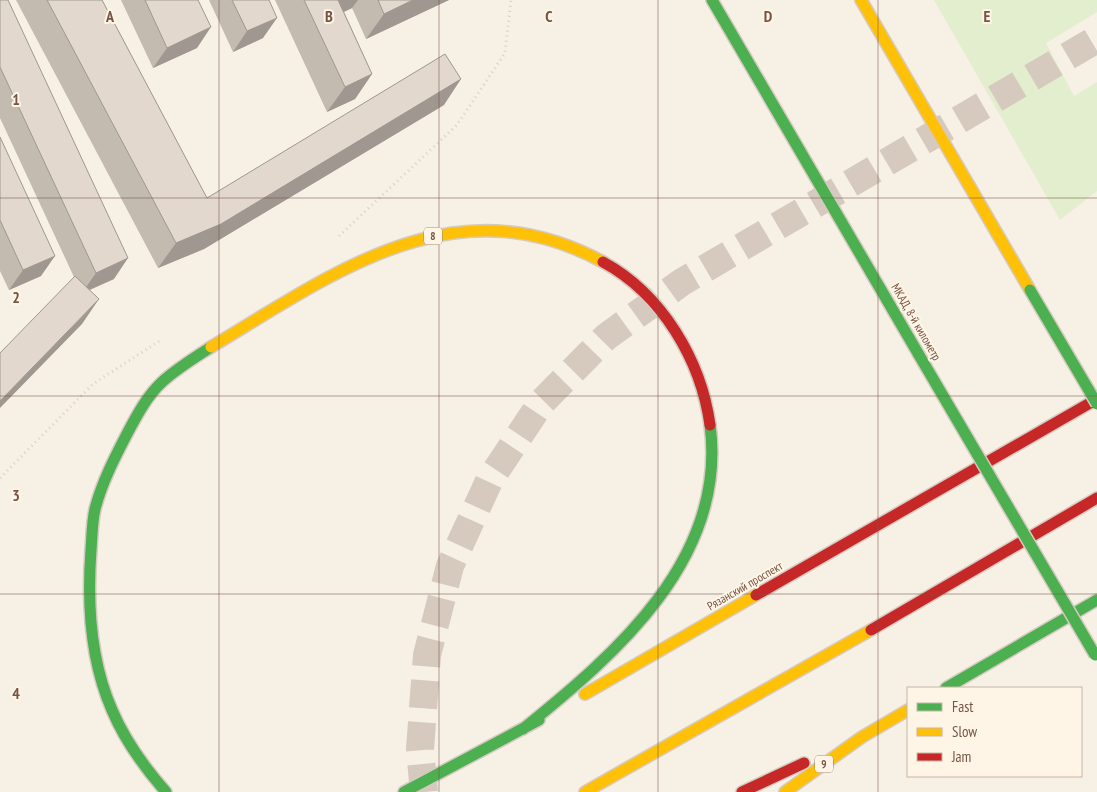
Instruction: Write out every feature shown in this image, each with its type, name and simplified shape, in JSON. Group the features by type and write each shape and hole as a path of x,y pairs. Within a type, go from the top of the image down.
{"main road":[{"name":"МКАД, 8-й километр","path":"712,0 1096,659"},
{"path":"861,0 1097,404"},
{"name":"8","path":"165,791 132,750 109,706 94,658 87,608 95,509 131,425 159,385 195,356 368,256 410,241 445,233 482,229 522,234 560,242 595,257 627,277 655,303 679,334 696,367 708,404 713,442 711,480 703,518 689,553 668,585 604,661 523,729"},
{"name":"Рязанский проспект","path":"404,792 523,729 911,508 1097,399"},
{"path":"585,792 1097,498"},
{"path":"948,687 1097,600"},
{"path":"742,792 862,737 907,711"},
{"name":"9","path":"785,792 862,737"}],"path":[{"path":"334,241 456,125 506,53 511,0"},
{"path":"0,478 93,384 163,339"}],"green space":[{"path":"934,0 1097,0 1097,12 1046,43 1074,96 1097,82 1097,191 1060,220"}],"building":[{"path":"0,0 8,0 128,258 96,273 0,67"},
{"path":"47,0 102,0 207,198 445,54 461,79 221,224 176,243"},
{"path":"145,0 198,0 211,27 167,48"},
{"path":"232,0 269,0 277,18 247,31"},
{"path":"304,0 338,0 372,74 345,87"},
{"path":"378,0 413,0 384,14"},
{"path":"0,137 55,256 23,270 0,220"},
{"path":"75,276 99,299 0,401 0,353"}],"tunnel":[{"path":"424,792 420,749 427,655 450,566 489,481 541,403 606,337 682,282 1097,39"}],"traffic: fast":[{"path":"712,0 919,355"},
{"path":"1030,290 1097,404"},
{"path":"166,792 129,743 112,710 99,672 90,611 93,524 95,509 105,479 123,441 143,406 167,377 211,347"},
{"path":"919,355 1095,655"},
{"path":"523,729 594,669 628,635 658,599 683,560 701,518 711,473 710,425"},
{"path":"948,687 1097,600"},
{"path":"404,792 539,720"}],"traffic: slow":[{"path":"861,0 1030,290"},
{"path":"211,347 304,291 351,266 398,246 447,234 497,231 549,240 603,262"},
{"path":"585,694 756,595"},
{"path":"585,792 871,630"},
{"path":"785,792 862,737 907,711"}],"traffic: jam":[{"path":"603,262 643,292 660,310 675,331 688,353 698,377 710,425"},
{"path":"756,595 1097,399"},
{"path":"871,630 1097,498"},
{"path":"742,792 804,763"}]}
